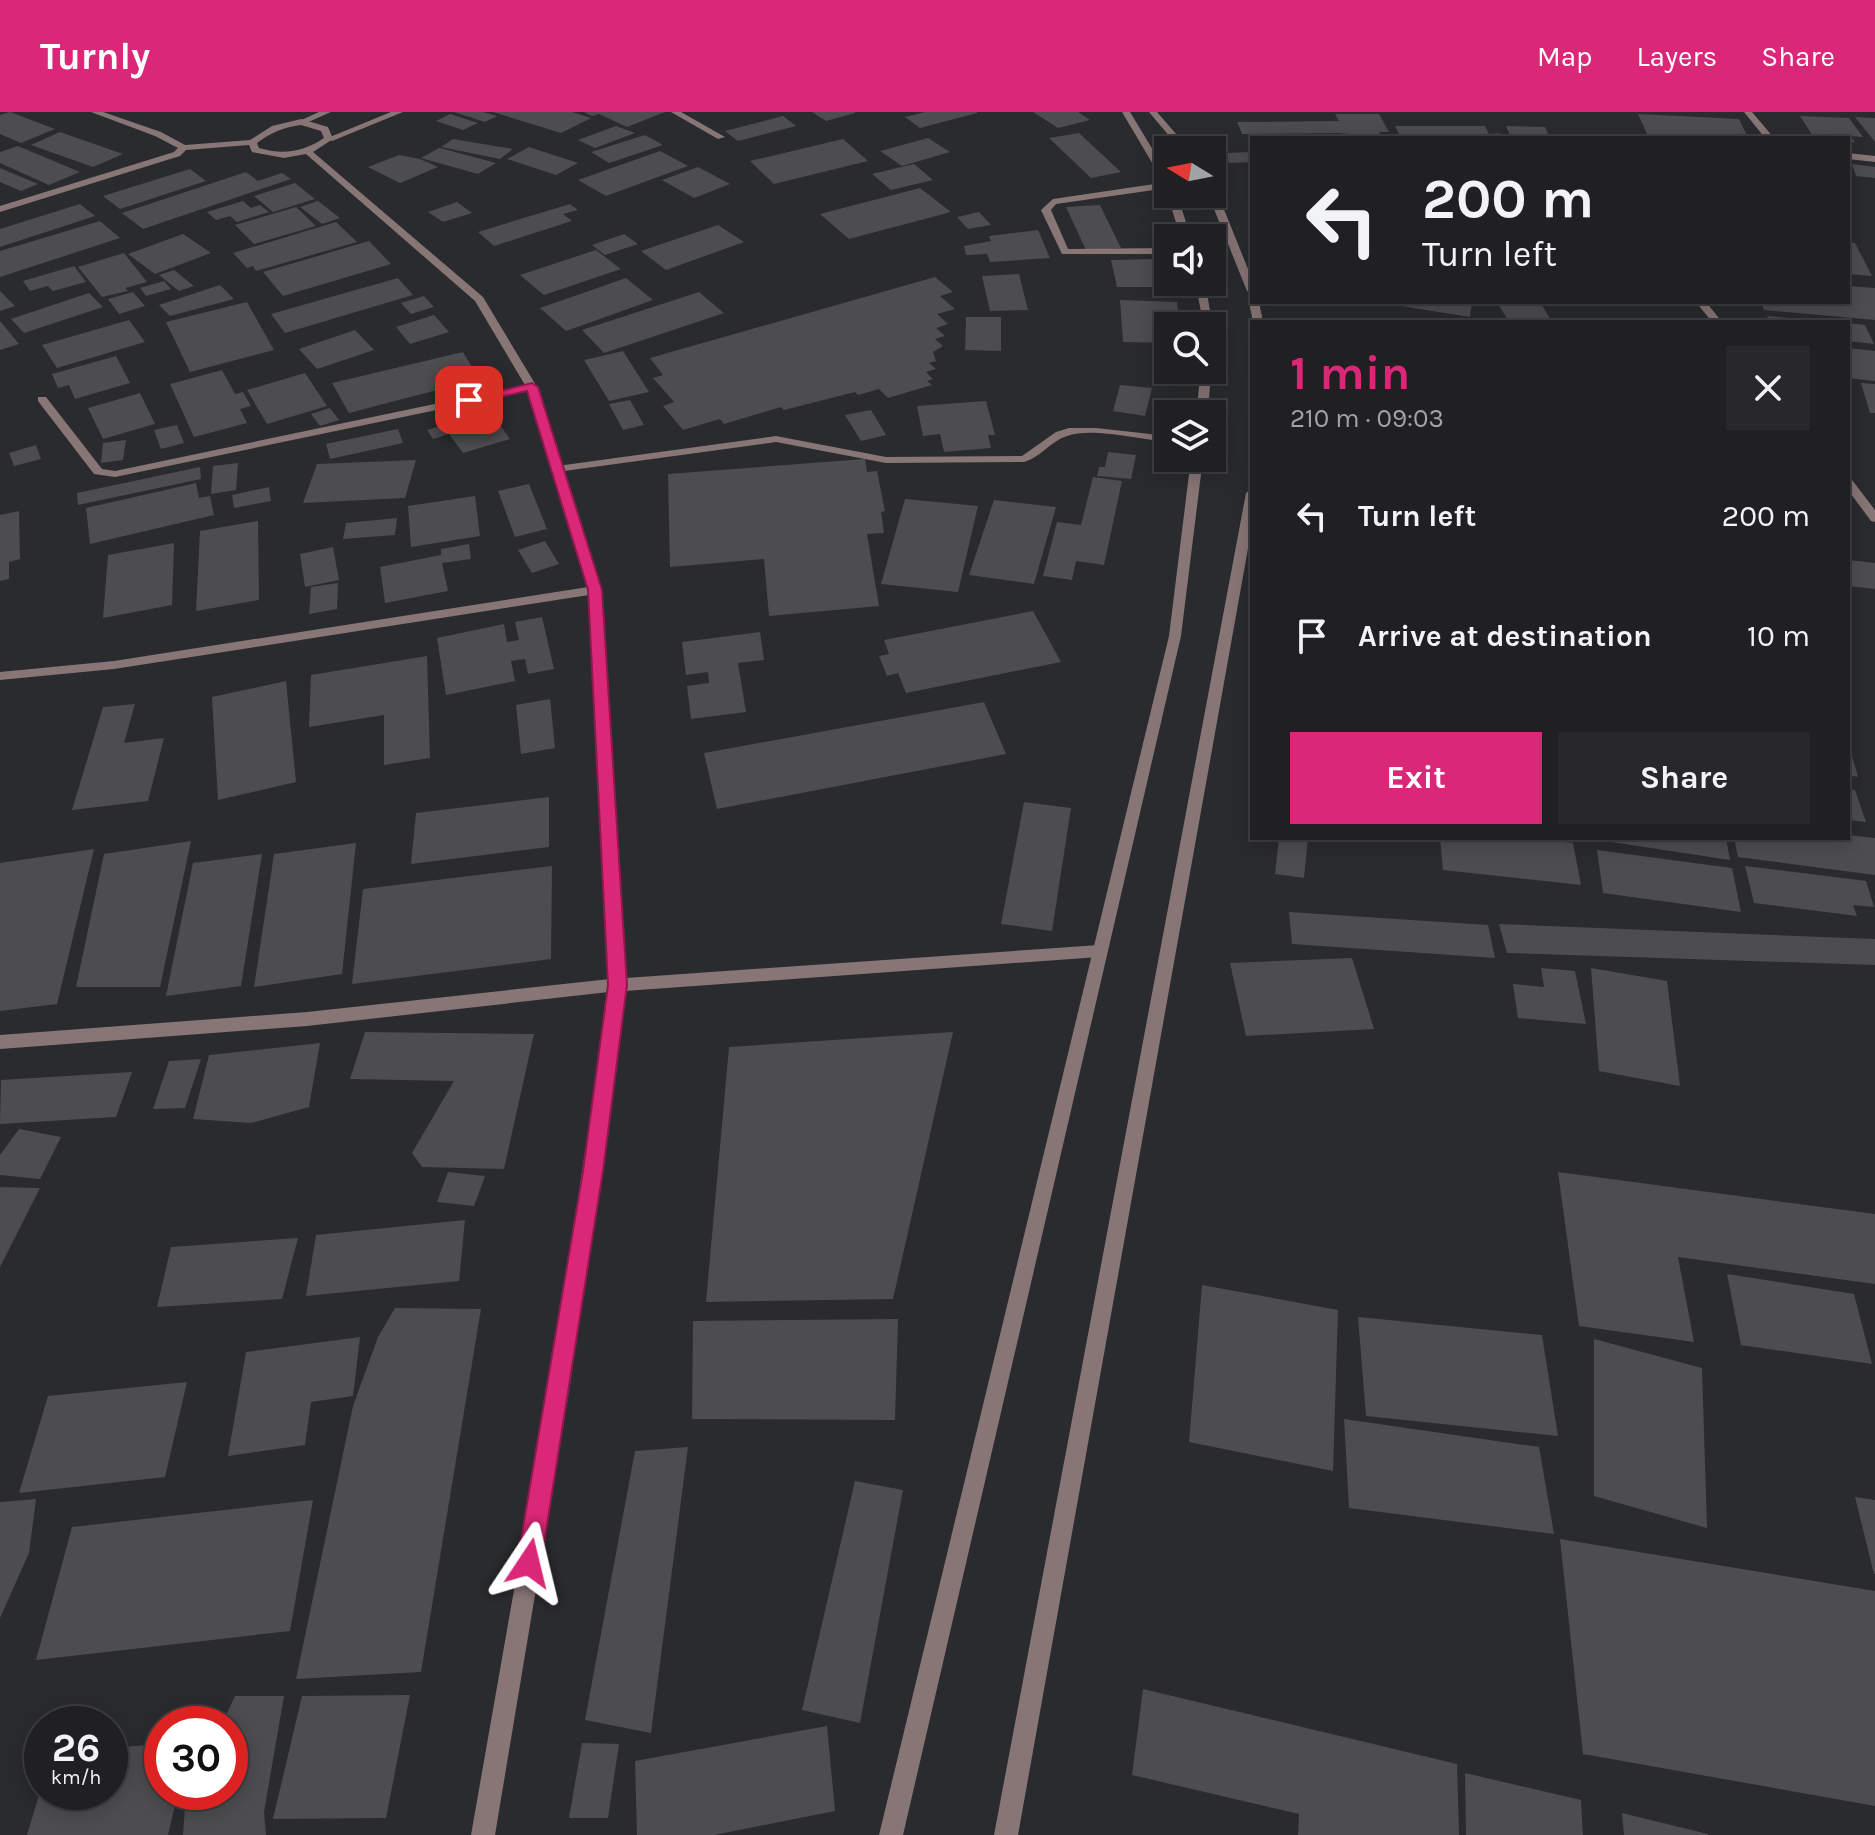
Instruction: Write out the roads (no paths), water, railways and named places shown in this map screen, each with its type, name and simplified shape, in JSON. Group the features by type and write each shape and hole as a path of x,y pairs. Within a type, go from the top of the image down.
{"street":[{"path":"95,112 158,134 184,148 252,142 275,127 301,122 327,112"},
{"path":"252,142 255,150 268,154 307,151 329,139 399,112"},
{"path":"675,112 721,137"},
{"path":"1126,112 1154,160"},
{"path":"1153,112 1174,136"},
{"path":"1748,112 1768,136"},
{"path":"301,122 325,129 329,139"},
{"path":"0,209 177,154 184,148"},
{"path":"307,151 479,299 532,387 595,590 618,985 563,1369 483,1835"},
{"path":"1850,156 1875,159"},
{"path":"1154,186 1053,202 1046,210 1065,252 1154,251"},
{"path":"1218,208 1250,286"},
{"path":"1703,304 1715,320"},
{"path":"42,399 98,472 115,474 532,387"},
{"path":"557,469 776,439 886,460 1024,459 1040,453 1060,434 1077,430 1154,438"},
{"path":"891,1835 1175,636 1195,472"},
{"path":"1850,485 1875,518"},
{"path":"1006,1835 1250,504"},
{"path":"0,676 114,665 595,590"},
{"path":"0,1042 307,1019 618,985 1099,951"}]}
